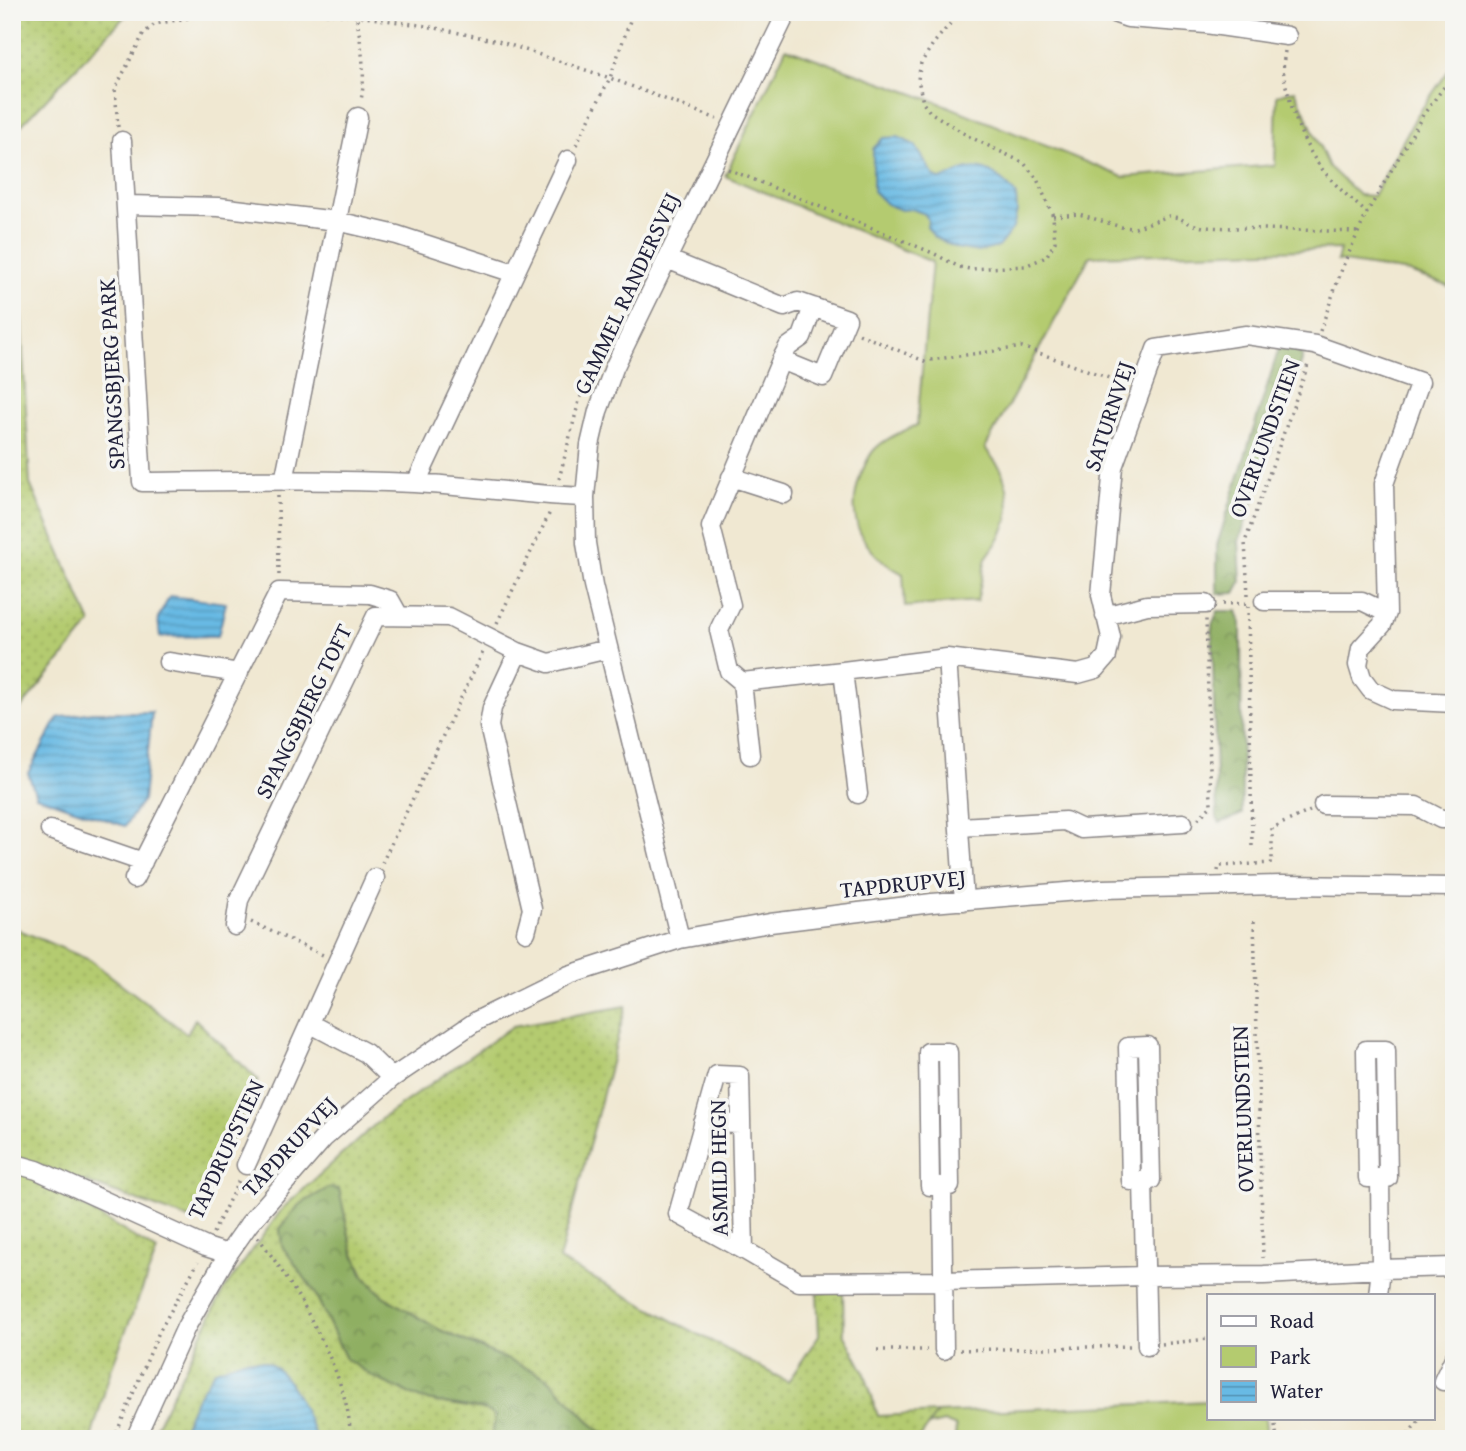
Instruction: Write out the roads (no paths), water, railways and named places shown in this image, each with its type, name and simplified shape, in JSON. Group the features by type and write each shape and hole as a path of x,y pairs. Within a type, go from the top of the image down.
{"street":[{"name":"GAMMEL RANDERSVEJ","path":"680,939 593,586 586,543 585,497 590,445 598,411 614,368 787,12"},
{"path":"1111,12 1128,18 1206,24 1287,36"},
{"path":"281,481 358,117"},
{"name":"SPANGSBJERG PARK","path":"122,141 142,482 416,483 585,497"},
{"path":"416,483 568,160"},
{"path":"127,205 219,206 337,221 397,235 514,272"},
{"path":"667,258 784,307 799,302 847,319 823,377 781,360"},
{"path":"750,755 742,682 729,671 719,630 731,605 712,527 781,360 788,346 802,337 813,307"},
{"name":"SATURNVEJ","path":"742,682 947,658 1078,674 1097,669 1107,656 1111,637 1101,594 1113,467 1156,349 1246,335 1315,345 1420,382 1384,484 1388,612"},
{"path":"731,477 784,494"},
{"path":"134,880 279,592 370,594 390,600 399,616"},
{"path":"1256,602 1362,601 1388,612 1382,625 1361,648 1358,665 1362,678 1371,690 1393,700 1454,703"},
{"path":"1105,616 1147,605 1206,604"},
{"name":"SPANGSBJERG TOFT","path":"235,922 239,900 376,616 449,617 518,652 548,663 608,649"},
{"path":"518,652 492,708 489,726 532,909 526,932"},
{"path":"947,658 964,901"},
{"path":"168,662 239,673"},
{"path":"843,671 858,794"},
{"path":"1323,806 1416,806 1441,818 1454,819"},
{"path":"959,827 1065,821 1082,829 1183,823"},
{"path":"50,830 143,862"},
{"name":"TAPDRUPSTIEN","path":"246,1166 375,878"},
{"name":"TAPDRUPVEJ","path":"135,1439 186,1327 228,1254 249,1224 323,1139 392,1078 478,1020 569,975 680,939 842,913 1102,889 1281,885 1454,887"},
{"path":"311,1024 366,1053 392,1078"},
{"path":"1148,1046 1151,1180 1143,1181 1131,1181 1128,1047 1148,1046"},
{"path":"1367,1050 1386,1050 1388,1178 1380,1178 1368,1178 1367,1050"},
{"path":"928,1052 948,1052 950,1186 942,1186 930,1186 928,1052"},
{"name":"ASMILD HEGN","path":"744,1250 740,1076 717,1075 678,1214 799,1282 1264,1275 1454,1267"},
{"path":"704,1123 741,1124"},
{"path":"12,1163 71,1184 206,1247 228,1254"},
{"path":"1378,1294 1381,1269 1380,1178"},
{"path":"1143,1181 1146,1346"},
{"path":"942,1186 944,1350"},
{"path":"1444,1381 1454,1358"}],"water":[{"path":"898,137 915,145 934,176 939,179 978,168 992,173 1016,194 1017,211 1013,228 998,247 978,252 956,248 934,237 927,226 925,214 886,204 873,191 873,149 883,138"},
{"path":"170,596 226,603 218,636 160,637 158,618"},
{"path":"92,712 152,712 143,800 125,826 36,796 28,773 58,718"},
{"path":"246,1359 263,1361 281,1372 300,1402 314,1433 314,1439 178,1439 195,1401 215,1370"}]}
